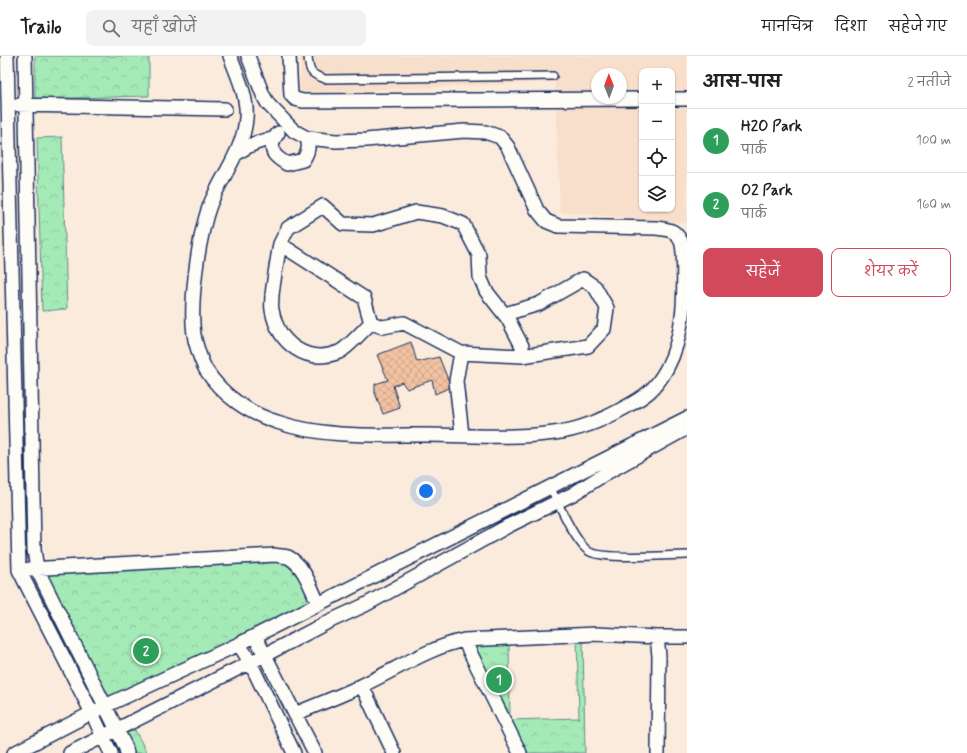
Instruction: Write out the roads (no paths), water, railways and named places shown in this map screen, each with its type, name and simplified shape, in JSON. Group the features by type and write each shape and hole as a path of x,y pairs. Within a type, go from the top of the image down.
{"street":[{"path":"7,56 19,570 111,753"},
{"path":"25,56 34,542 37,569 126,746 127,753"},
{"path":"230,56 239,79 246,104 244,136 211,202 200,244 192,308 195,343 205,368 224,392 246,408 276,422 310,431 355,435 516,436 555,433 585,426 607,417 641,399 658,384 671,361 680,329 682,314 683,255 681,242 676,233 667,229 558,226 546,220 537,210 508,147 500,136 485,132 464,130 359,141 336,141 306,138 294,132 285,130 278,133 274,139 272,148 275,156 287,164 303,160 308,153 309,144 306,138"},
{"path":"248,56 268,104 294,132"},
{"path":"289,56 291,95 295,99 303,101 639,99"},
{"path":"675,99 687,99"},
{"path":"9,105 225,109"},
{"path":"234,156 244,148 259,141 274,139"},
{"path":"371,323 340,351 323,356 304,354 290,346 278,330 272,309 274,279 280,244 288,228 323,206 343,224 373,225 416,212 443,216 463,224 480,255 480,277 486,291 505,314 522,346 522,356"},
{"path":"280,244 364,298 371,323"},
{"path":"371,323 383,326 404,323 461,353 522,356 588,346 604,329 607,308 595,287 582,279 539,304 505,314"},
{"path":"461,353 456,381 462,435"},
{"path":"14,753 105,706 239,644 687,418"},
{"path":"70,753 328,622 365,605 508,526 573,494 608,472 687,428"},
{"path":"19,570 275,555 287,557 295,562 302,570 318,603"},
{"path":"295,714 362,686 423,654 447,644 464,640 596,634 687,638"},
{"path":"255,636 315,753"},
{"path":"657,637 659,656 658,753"},
{"path":"464,640 520,753"},
{"path":"239,644 250,662 294,753"},
{"path":"262,688 278,681"},
{"path":"362,686 394,753"}],"lane":[{"path":"308,56 309,69 315,76 325,79 553,76"},
{"path":"550,486 568,522 588,552 607,556 687,555"}],"place":[{"name":"O2 Park","path":"146,651"},
{"name":"H2O Park","path":"499,680"}]}
